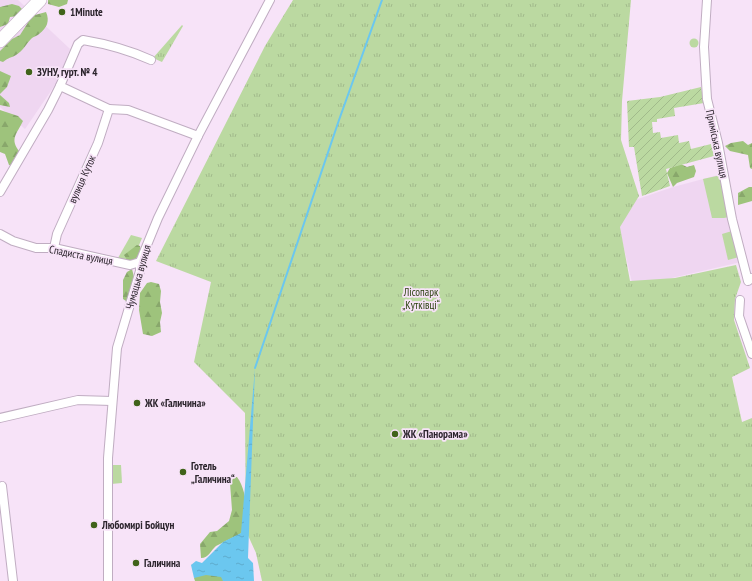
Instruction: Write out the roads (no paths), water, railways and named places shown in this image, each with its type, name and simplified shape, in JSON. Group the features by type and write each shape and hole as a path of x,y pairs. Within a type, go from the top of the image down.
{"main road":[{"path":"0,41 40,0"}],"street":[{"name":"Чумацька вулиця","path":"108,581 108,458 117,348 140,271 140,262 158,218 198,136 270,0"},
{"name":"Приміська вулиця","path":"707,0 704,47 707,100 718,144 732,219 748,281 752,278"},
{"path":"0,192 48,110 78,44 83,40 110,44 150,60"},
{"path":"60,86 110,109 128,110 198,136"},
{"name":"вулиця Куток","path":"54,248 57,234 98,143 110,109"},
{"name":"Спадиста вулиця","path":"0,234 13,241 36,248 54,248 130,265 140,262"},
{"path":"740,300 739,316 752,354"},
{"path":"0,418 78,400 112,400"},
{"path":"0,487 2,486 13,581"}],"water":[{"path":"255,368 248,558 253,563 254,581 223,581 221,577 206,575 194,578 191,565 196,561 202,563 223,542 241,533"}],"waterway":[{"path":"255,368 339,120 382,0"}],"place":[{"name":"1Minute","path":"62,12"},
{"name":"ЗУНУ, гурт. № 4","path":"29,72"},
{"name":"ЖК «Галичина»","path":"137,403"},
{"name":"ЖК «Панорама»","path":"395,434"},
{"name":"Готель „Галичина“","path":"183,472"},
{"name":"Любомирі Бойцун","path":"94,525"},
{"name":"Галичина","path":"136,563"}],"park label":[{"name":"Лісопарк „Кутківці“","path":"421,298"}]}
